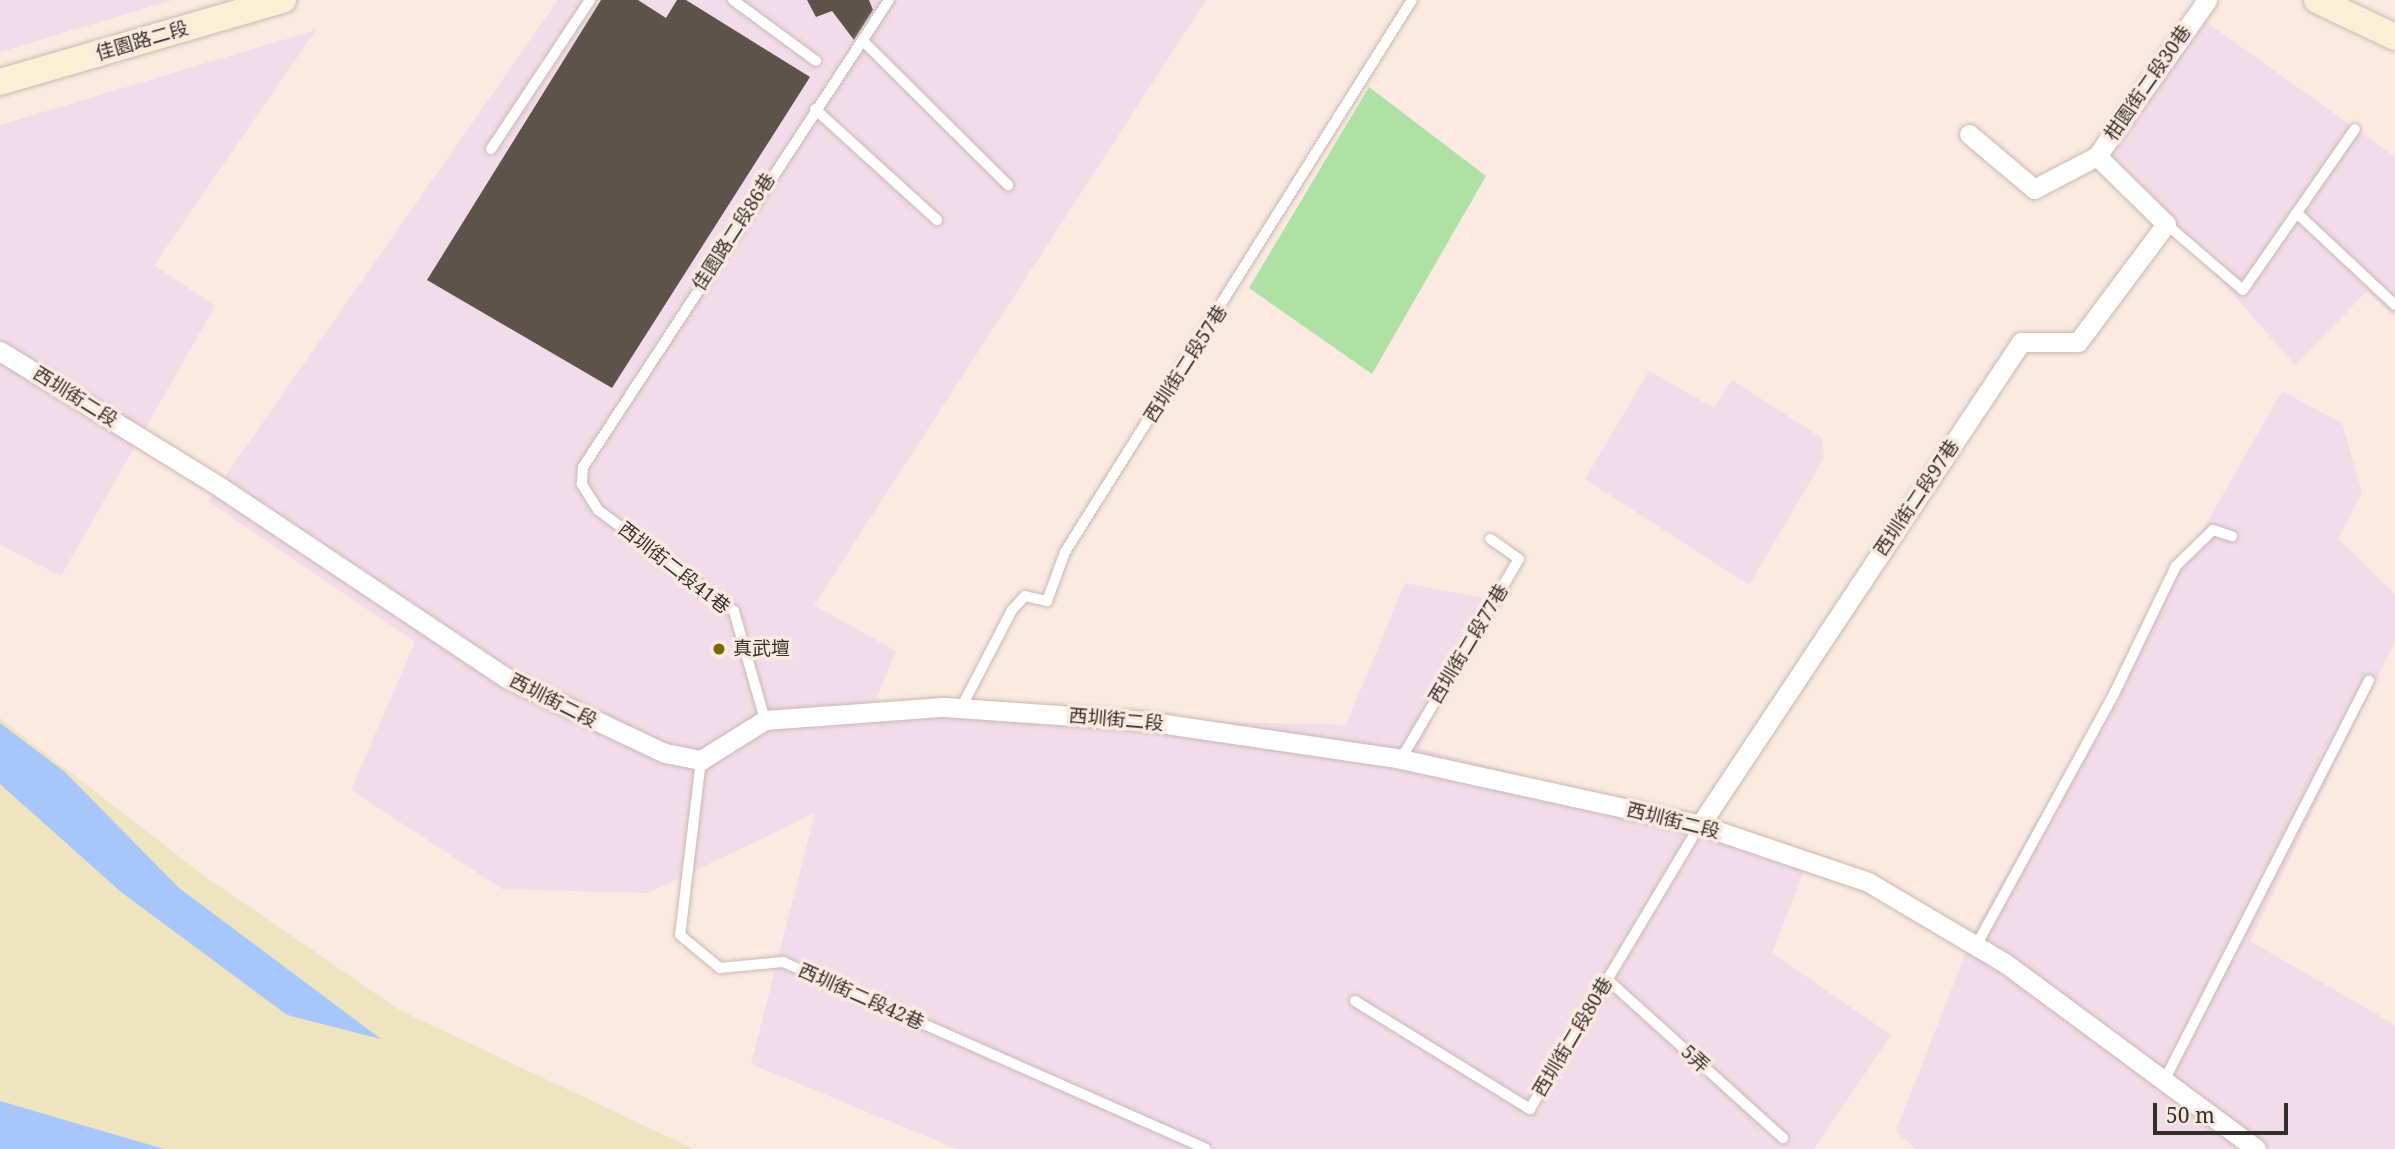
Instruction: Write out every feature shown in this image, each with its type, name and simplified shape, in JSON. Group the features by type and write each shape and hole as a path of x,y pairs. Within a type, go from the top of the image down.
{"street":[{"name":"佳園路二段","path":"0,82 283,0"},
{"name":"柑園街二段30巷","path":"2166,224 2097,156 2207,0"},
{"path":"2317,0 2395,37"},
{"path":"1969,134 2034,189 2097,156"},
{"name":"西圳街二段97巷","path":"1700,825 2021,342 2078,342 2166,224"},
{"name":"西圳街二段","path":"0,351 214,483 506,678 576,716 665,753 701,760 765,720 960,708 1145,721 1401,759 1700,825 1868,882 1976,946 2256,1149"}],"lane":[{"path":"491,149 590,0"},
{"path":"733,0 816,61"},
{"name":"佳園路二段86巷","path":"583,467 815,109 889,0"},
{"name":"西圳街二段57巷","path":"960,708 1013,610 1025,596 1047,601 1065,552 1412,0"},
{"path":"862,40 1008,186"},
{"path":"815,109 937,220"},
{"path":"2166,224 2242,290 2300,216 2355,129"},
{"path":"2300,216 2395,305"},
{"name":"西圳街二段41巷","path":"583,467 582,484 598,510 734,611 765,720"},
{"path":"1976,946 2114,694 2176,566 2213,530 2232,536"},
{"name":"西圳街二段77巷","path":"1401,759 1519,559 1490,539"},
{"path":"2164,1081 2369,680"},
{"name":"西圳街二段42巷","path":"701,760 680,935 720,968 783,962 1206,1149"},
{"name":"西圳街二段80巷","path":"1355,1001 1530,1109 1700,825"},
{"name":"5弄","path":"1608,980 1783,1138"}],"shaded area":[{"path":"0,0 173,0 0,52"},
{"path":"558,0 1206,0 814,605 896,651 870,714 1346,725 1405,583 1483,598 1420,748 1811,852 1772,953 1891,1035 1814,1149 957,1149 751,1064 815,813 648,893 502,889 351,790 415,642 208,501"},
{"path":"2205,21 2395,157 2395,317 2367,291 2295,365 2111,155"},
{"path":"316,30 154,265 215,306 61,576 0,545 0,125"},
{"path":"1649,371 1714,408 1732,380 1822,438 1824,458 1749,585 1585,479"},
{"path":"2282,391 2342,423 2362,492 2338,539 2395,594 2395,641 2250,941 2395,1025 2395,1149 1915,1149 1896,1131 1975,929"}],"green space":[{"path":"1369,87 1486,176 1372,374 1249,288"}],"sand":[{"path":"0,718 203,875 401,1011 694,1149 0,1149"}],"water":[{"path":"0,723 65,772 179,888 381,1039 287,1015 121,892 0,784"},
{"path":"0,1101 164,1149 0,1149"}],"building":[{"path":"601,0 638,0 666,18 677,0 686,0 810,77 612,388 427,280"},
{"path":"807,0 869,0 873,10 854,40 832,11 816,17"}],"place":[{"name":"真武壇","path":"719,649"}]}
